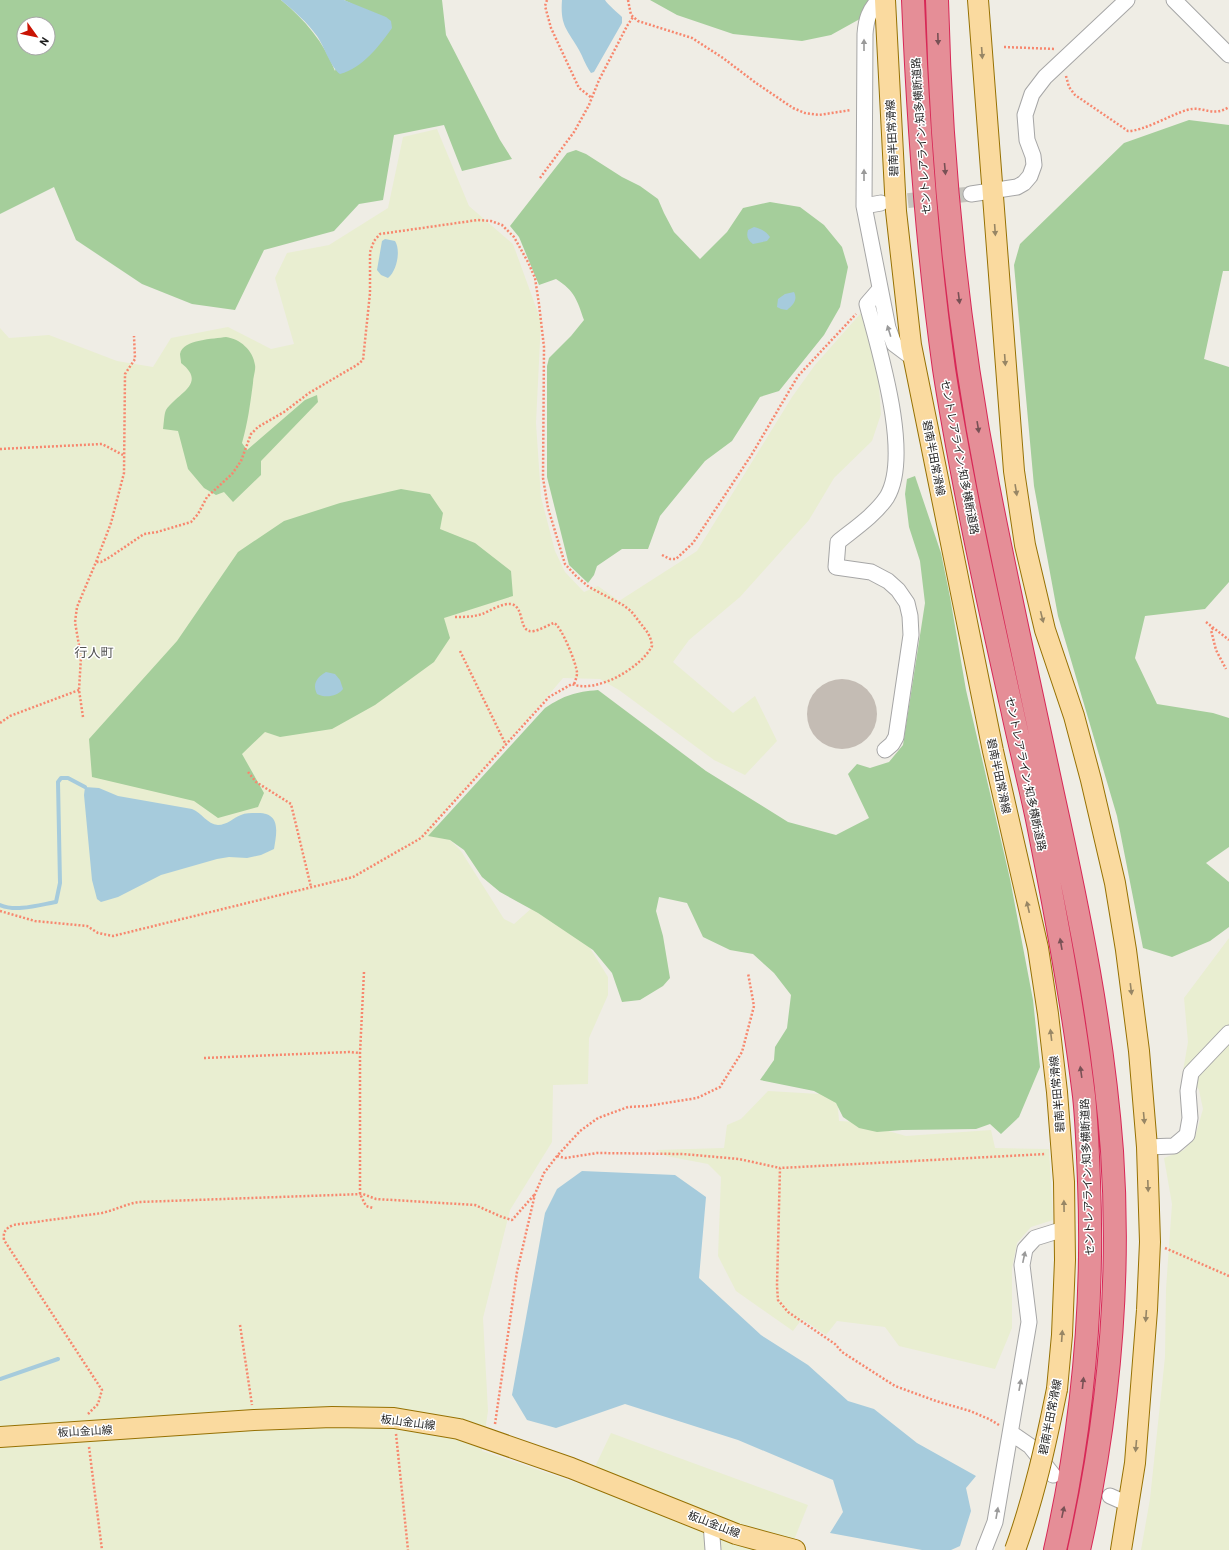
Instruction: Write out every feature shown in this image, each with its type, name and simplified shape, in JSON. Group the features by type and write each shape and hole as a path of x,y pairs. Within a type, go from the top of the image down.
{"highway":[{"name":"セントレアライン;知多横断道路","path":"913,0 923,184 933,284 945,374 971,518 1045,860 1071,1002 1084,1098 1090,1210 1088,1324 1083,1381 1075,1443 1055,1550"},
{"name":"セントレアライン;知多横断道路","path":"937,0 940,85 945,161 952,239 965,350 988,484 1079,914 1100,1040 1112,1150 1114,1210 1111,1332 1098,1451 1079,1550"}],"main road":[{"name":"碧南半田常滑線","path":"886,0 896,211 914,359 993,751 1038,948 1048,1014 1057,1092 1064,1182 1065,1260 1062,1336 1057,1389 1047,1440 1024,1526 1015,1550"},
{"path":"978,0 1014,471 1025,545 1045,630 1076,723 1115,883 1126,950 1139,1051 1147,1147 1150,1242 1147,1310 1135,1463 1121,1550"},
{"name":"板山金山線","path":"0,1437 254,1420 332,1417 394,1418 458,1429 571,1468 736,1534 795,1550"}],"street":[{"path":"879,0 866,18 864,34 864,206 888,328 894,344 914,359"},
{"path":"971,194 992,192 1024,183 1033,171 1033,156 1027,140 1025,129 1026,109 1032,94 1045,77 1127,0"},
{"path":"1174,0 1229,55"},
{"path":"864,206 881,203"},
{"path":"880,289 867,304 891,396 896,460 893,478 887,496 878,509 838,542 836,567 871,572 888,581 898,590 907,603 910,616 911,635 896,737 886,750"},
{"path":"1147,1147 1174,1146 1187,1135 1190,1118 1188,1091 1191,1073 1229,1033"},
{"path":"984,1550 995,1522 1029,1322 1022,1266 1025,1250 1035,1238 1064,1229"},
{"path":"1011,1433 1030,1446 1052,1475"},
{"path":"1110,1496 1128,1504"},
{"path":"711,1523 713,1550"}],"path":[{"path":"547,0 545,6 551,28 579,88 592,98"},
{"path":"628,0 631,15 638,21 692,38 723,58 786,104 805,114 819,115 864,109"},
{"path":"540,178 574,132 592,98 599,80 633,17"},
{"path":"1004,47 1063,49 1065,58 1064,68 1069,87 1075,95 1128,130 1139,129 1188,110 1216,112 1223,111 1229,107"},
{"path":"0,911 35,921 87,926 98,933 113,936 353,877 421,838 550,697 572,684 579,687 599,684 622,675 650,651 652,646 651,640 631,611 623,605 589,587 569,570 565,564 548,508 543,478 544,347 535,278 514,237 502,225 491,221 478,220 380,234 374,241 370,252 370,293 363,360 309,393 284,412 258,427 251,434 241,461 232,474 207,497 198,514 191,522 157,532 144,534 110,557 101,562 96,562"},
{"path":"662,556 670,559 676,559 693,543 752,454 798,376 862,307 867,304"},
{"path":"82,717 80,690 81,657 76,636 75,622 77,607 96,562 116,503 124,473 125,374 135,359 134,336"},
{"path":"0,449 102,444 123,455"},
{"path":"455,617 481,615 508,604 514,605 519,609 524,627 527,630 534,631 554,623 557,624 561,630 577,672 574,685"},
{"path":"1206,622 1229,640"},
{"path":"1213,628 1211,630 1216,650 1226,669"},
{"path":"460,651 506,745"},
{"path":"0,723 10,716 80,690"},
{"path":"248,772 256,782 292,804 311,887"},
{"path":"364,972 360,1053 360,1194 366,1206 373,1208"},
{"path":"493,1441 517,1272 535,1194 544,1173 580,1131 598,1118 628,1108 697,1098 720,1087 742,1052 754,1006 748,973"},
{"path":"204,1058 349,1052 360,1053"},
{"path":"557,1156 565,1158 597,1153 683,1154 739,1160 780,1168 1047,1154"},
{"path":"780,1168 777,1286 778,1300 788,1312 835,1344 842,1352 895,1386 989,1419 1011,1433"},
{"path":"102,1550 79,1432 98,1404 102,1390 4,1240 4,1234 7,1228 12,1225 102,1213 114,1210 127,1204 139,1202 360,1194 376,1199 476,1205 512,1220 535,1194"},
{"path":"1150,1242 1229,1276"},
{"path":"240,1324 254,1420"},
{"path":"394,1418 408,1550"}],"green space":[{"path":"0,0 281,0 298,15 313,32 331,60 335,71 354,5 344,0 442,0 446,35 500,140 512,159 462,171 444,125 394,135 383,200 359,204 334,231 264,250 235,310 192,304 142,284 76,240 54,187 0,214"},
{"path":"650,0 870,0 867,15 831,35 802,41 733,34 677,15"},
{"path":"1189,120 1229,125 1229,271 1223,271 1204,359 1229,367 1229,582 1205,609 1145,616 1135,658 1157,704 1213,713 1229,718 1229,847 1206,863 1229,882 1229,927 1210,941 1172,957 1143,948 1117,816 1058,616 1034,486 1014,265 1020,244 1124,143"},
{"path":"437,129 469,206 513,244 541,321 536,423 541,497 555,551 565,572 584,592 598,586 619,601 697,551 792,397 815,365 861,313 878,373 881,414 872,441 834,478 809,520 740,597 689,640 673,662 733,713 755,696 777,741 745,775 714,760 619,690 600,679 563,678 506,745 434,824 461,851 504,919 514,924 534,906 583,937 608,977 608,995 589,1038 588,1084 553,1085 552,1142 510,1210 483,1318 488,1411 482,1451 586,1486 611,1433 808,1505 790,1550 0,1550 0,328 9,338 49,335 117,361 153,367 171,338 228,327 271,349 294,344 275,278 287,253 329,245 388,208 403,137"},
{"path":"576,150 586,154 622,177 640,186 658,199 674,232 700,259 727,232 743,208 770,202 800,207 824,225 842,247 848,267 840,307 824,335 779,391 760,397 732,441 705,461 660,516 648,549 622,549 597,566 594,575 588,583 569,565 547,477 547,366 549,358 571,336 584,320 574,296 562,283 556,279 539,285 519,237 510,226 567,153"},
{"path":"226,337 236,340 245,346 252,355 255,365 249,413 242,443 247,450 305,400 317,395 318,402 261,461 261,475 233,502 224,492 216,495 204,488 188,469 178,431 163,429 166,410 191,383 192,377 189,370 181,363 180,354 182,349 187,345 207,339"},
{"path":"915,476 941,553 966,690 1010,879 1033,1000 1040,1067 1019,1117 1001,1134 990,1124 976,1129 902,1130 877,1132 859,1128 843,1117 836,1103 814,1091 760,1080 774,1060 775,1047 787,1028 791,995 774,973 753,954 730,950 703,937 687,903 659,897 656,911 663,936 670,978 663,986 640,1000 622,1002 612,973 593,950 538,913 500,892 482,877 464,850 450,840 428,836 545,708 570,695 598,690 706,771 788,822 836,835 869,818 848,774 857,764 870,768 889,762 903,745 925,603 920,561 909,527 905,494 907,479"},
{"path":"401,489 430,494 443,513 440,529 475,543 511,571 513,596 444,618 450,638 434,662 375,705 332,729 280,737 265,732 242,754 264,793 258,807 218,818 194,801 92,777 89,739 177,641 238,552 284,521 340,503"},
{"path":"1229,938 1229,1550 1141,1550 1150,1499 1165,1357 1166,1289 1172,1204 1164,1158 1184,1150 1195,1137 1203,1109 1199,1090 1190,1077 1183,1071 1188,1042 1184,998"},
{"path":"768,1091 837,1095 839,1121 857,1122 906,1136 991,1130 995,1148 1049,1149 1053,1220 1031,1227 1017,1243 1012,1268 1012,1328 995,1369 899,1346 885,1327 837,1321 826,1335 802,1319 793,1331 736,1291 718,1256 721,1177 708,1164 666,1156 656,1150 724,1148 727,1125 741,1119"}],"water":[{"path":"281,0 344,0 386,17 391,21 392,28 370,56 356,67 340,74 334,67 320,40 313,31"},
{"path":"562,0 605,0 622,17 622,23 594,72 591,73 589,70 565,27 562,16"},
{"path":"754,227 763,230 770,237 767,241 753,244 750,241 747,236 747,232"},
{"path":"385,239 395,241 398,250 396,266 388,278 381,275 377,270 382,241"},
{"path":"794,292 795,300 787,310 777,307 778,299 785,294"},
{"path":"326,672 335,674 340,680 343,689 338,694 327,696 317,694 315,687 316,681"},
{"path":"85,787 99,788 118,796 192,809 211,823 218,825 224,824 244,814 264,814 270,816 276,824 274,849 261,855 247,858 229,857 217,859 161,875 118,897 101,902 97,899 92,880 84,795"},
{"path":"582,1171 675,1175 706,1197 699,1278 761,1335 808,1365 848,1401 874,1409 917,1443 976,1476 966,1488 971,1511 960,1546 951,1550 922,1550 830,1533 843,1512 833,1480 738,1440 625,1404 556,1428 527,1420 512,1395 545,1213 557,1189"}],"building":[{"path":"842,679 855,682 867,689 874,701 877,714 874,727 867,739 855,746 842,749 829,746 817,739 810,727 807,714 810,701 817,689 829,682"}],"waterway":[{"path":"0,905 20,908 56,902 60,883 58,782 61,778 68,778 85,787"},
{"path":"0,1379 58,1359"}],"tunnel":[{"path":"885,203 971,194"}],"district":[{"name":"行人町","path":"94,652"}]}
